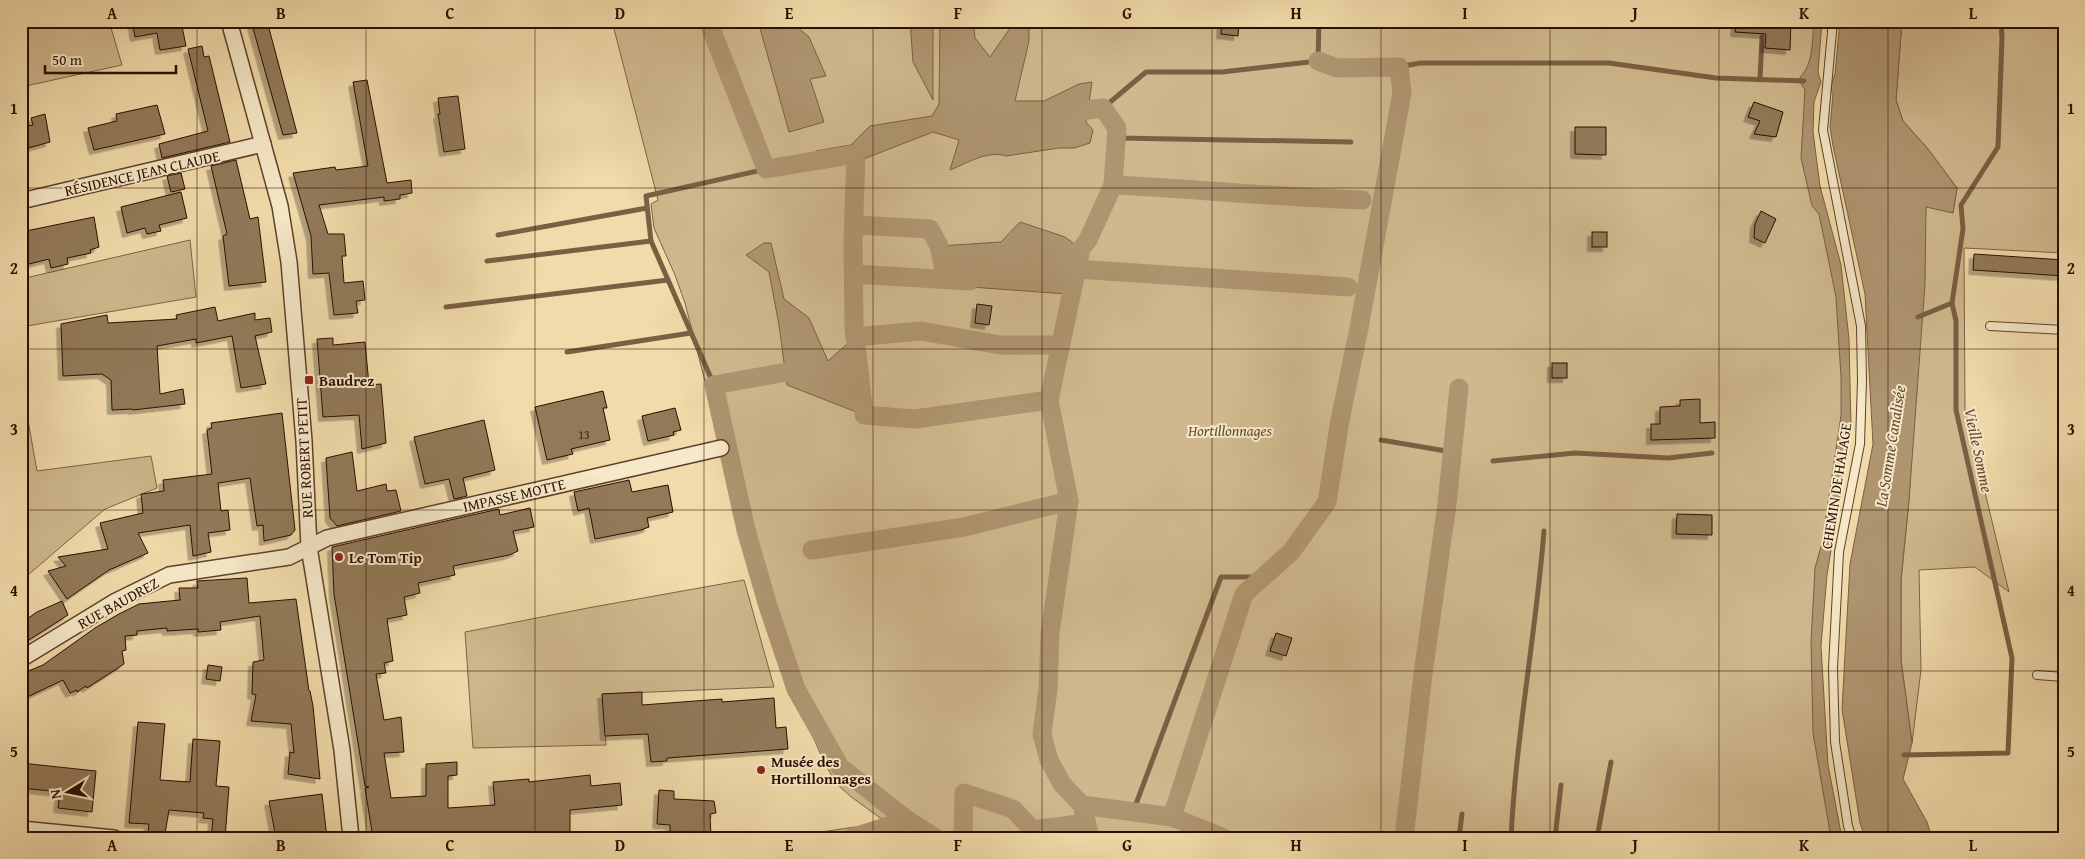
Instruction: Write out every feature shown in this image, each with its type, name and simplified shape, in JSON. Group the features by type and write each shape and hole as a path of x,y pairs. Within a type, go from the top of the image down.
{"street":[{"name":"RUE ROBERT PETIT","path":"230,21 280,206 289,262 304,441 309,547 342,750 351,838"},
{"name":"RÉSIDENCE JEAN CLAUDE","path":"21,201 263,144"},
{"name":"IMPASSE MOTTE","path":"309,547 326,538 721,448"},
{"name":"RUE BAUDREZ","path":"21,659 116,601 169,575 289,557 309,547"},
{"path":"21,829 114,838"}],"lane":[{"name":"CHEMIN DE HALAGE","path":"1833,21 1823,130 1861,326 1860,444 1839,552 1833,668 1835,742 1848,826 1852,838"},
{"path":"1990,326 2064,330"},
{"path":"2037,675 2064,677"}],"green space":[{"path":"21,21 109,21 122,65 21,87"},
{"name":"Hortillonnages","path":"612,21 1818,21 1806,142 1839,267 1848,434 1824,573 1818,661 1821,735 1839,838 781,838 875,824 883,820 850,796 836,783 824,762 795,696 767,607 719,436 685,303 654,228 651,204 658,200"},
{"path":"1902,21 2064,21 2064,253 1964,248 1965,409 2009,592 1975,567 1919,570 1921,670 1912,743 1901,660 1901,580 1909,500 1926,206 1953,213 1957,188 1928,149 1903,121 1896,100"},
{"path":"190,240 196,297 21,327 21,279"},
{"path":"21,381 37,471 151,456 157,488 105,509 21,581"},
{"path":"744,580 774,687 603,694 606,745 473,748 465,632"}],"water":[{"path":"758,21 799,21 797,27 809,37 826,76 810,79 824,122 789,132"},
{"path":"910,21 933,21 933,100 913,62"},
{"path":"940,21 973,21 975,38 990,57 1015,21 1029,21 1029,41 1015,101 1044,101 1079,84 1092,82 1086,122 1093,130 1090,143 1074,148 1059,148 1006,156 985,156 950,170 959,140 933,132 861,160 820,169 816,151 851,145 870,126 932,116 939,104"},
{"path":"1814,21 1822,21 1818,72 1821,82 1814,102 1813,132 1820,186 1841,265 1849,339 1851,428 1827,575 1821,646 1828,765 1842,838 1831,838 1813,733 1811,642 1815,568 1822,543 1841,416 1841,377 1836,297 1819,214 1812,206 1801,158 1805,90 1800,82 1800,77 1805,72 1810,58"},
{"name":"La Somme Canalisée","path":"1840,21 1902,21 1896,100 1903,121 1928,149 1957,188 1953,213 1926,207 1925,284 1909,500 1901,580 1901,660 1912,743 1903,779 1927,822 1932,838 1865,838 1860,823 1842,709 1850,564 1873,444 1865,294 1830,127 1833,94 1830,88 1835,74"},
{"path":"1020,222 1065,237 1081,249 1072,286 1066,294 944,285 946,279 939,246 1001,242"},
{"path":"764,243 771,243 784,299 809,318 828,361 855,337 864,415 787,385 779,325 769,272 746,255"}],"building":[{"path":"132,21 181,21 186,46 160,50 157,33 135,37"},
{"path":"251,21 267,21 297,133 283,135"},
{"path":"1222,21 1239,21 1238,36 1221,34"},
{"path":"1736,21 1791,21 1790,50 1765,48 1766,34 1735,32"},
{"path":"202,46 204,57 209,56 230,142 162,158 159,144 208,131 188,49"},
{"path":"367,80 387,183 411,180 412,193 400,195 400,199 384,201 384,197 319,205 328,234 344,234 346,256 342,256 344,283 363,281 365,300 356,301 358,313 334,315 329,273 313,274 311,236 293,173 335,167 336,170 368,166 353,82"},
{"path":"458,96 465,149 444,152 438,114 440,114 438,98"},
{"path":"1754,102 1783,112 1776,137 1754,134 1760,121 1748,117"},
{"path":"157,105 165,134 94,150 88,128 117,121 116,114"},
{"path":"45,114 50,142 21,150 21,127 33,125 31,118"},
{"path":"1575,127 1606,127 1606,155 1575,154"},
{"path":"236,160 250,219 258,217 266,282 229,286 223,236 227,234 211,166"},
{"path":"181,173 185,189 171,192 167,176"},
{"path":"181,192 187,218 159,225 161,231 147,234 145,228 127,233 121,207"},
{"path":"1761,211 1776,219 1765,243 1754,238 1755,224"},
{"path":"94,217 99,247 90,250 91,253 67,258 68,264 51,268 49,259 21,266 21,232"},
{"path":"1592,232 1607,232 1607,247 1592,247"},
{"path":"1974,254 2064,260 2064,276 1973,270"},
{"path":"977,304 992,306 989,325 975,323"},
{"path":"215,307 218,321 255,313 255,320 270,318 272,332 255,336 266,384 241,388 232,336 196,343 196,339 157,346 160,394 183,389 185,404 133,410 112,410 111,380 102,374 63,376 61,324 107,315 108,323 177,319 176,315"},
{"path":"333,338 333,345 365,342 369,385 381,384 386,443 362,449 359,415 323,417 317,339"},
{"path":"1552,363 1567,363 1567,378 1552,378"},
{"path":"603,391 607,408 603,408 610,440 571,449 573,454 547,460 535,407"},
{"path":"1700,399 1700,423 1715,422 1715,438 1651,440 1651,424 1660,424 1660,407 1680,406 1680,400"},
{"path":"675,408 681,430 673,432 674,435 648,441 642,416"},
{"path":"282,413 295,530 291,535 264,541 263,525 257,526 250,478 218,483 221,511 228,510 230,530 208,533 211,552 193,556 190,525 138,533 148,553 109,570 67,599 48,571 66,566 58,557 108,549 100,523 143,513 141,494 164,491 163,480 212,474 207,430 212,428 211,423"},
{"path":"484,420 495,470 463,478 467,496 454,499 449,479 425,484 414,437"},
{"path":"352,452 357,491 386,484 387,491 396,490 401,511 337,526 330,518 326,458"},
{"path":"629,480 632,492 668,485 673,512 647,518 649,527 641,530 595,539 589,508 578,511 574,492"},
{"path":"530,508 534,527 513,531 518,551 509,555 453,566 455,575 418,583 420,593 404,597 407,615 387,619 393,661 384,663 386,673 376,674 384,720 401,717 404,752 384,753 391,798 426,796 426,764 457,762 457,775 448,776 448,808 495,805 493,782 529,779 529,782 590,775 591,786 620,783 622,805 570,810 570,838 373,838 365,788 369,787 365,786 334,594 332,547 499,509 500,515"},
{"path":"1677,514 1712,515 1712,535 1676,534"},
{"path":"247,578 249,603 296,599 309,691 313,706 320,779 288,774 290,752 294,753 291,724 251,721 256,695 252,694 253,662 264,660 260,616 220,622 221,630 198,632 198,629 167,631 167,628 137,631 137,635 125,636 126,650 122,651 124,664 87,688 86,686 77,692 77,690 70,693 63,680 21,700 21,674 43,665 95,628 119,614 139,604 180,600 179,588 198,588 197,581"},
{"path":"62,601 68,615 21,645 21,623 37,612"},
{"path":"1276,633 1292,638 1286,656 1270,651"},
{"path":"208,665 222,667 220,681 206,679"},
{"path":"642,692 642,705 722,699 722,702 774,698 776,728 786,727 788,749 667,758 667,761 651,762 648,734 605,736 602,694"},
{"path":"138,722 165,724 160,780 190,782 193,739 220,741 216,786 229,787 225,838 211,838 213,819 203,818 204,813 169,810 165,834 148,832 149,824 129,823"},
{"path":"21,763 96,771 92,812 58,808 60,792 21,788"},
{"path":"659,790 674,791 674,799 714,801 716,813 710,814 711,838 670,838 670,825 657,824"},
{"path":"322,794 327,838 276,838 269,801"}],"waterway":[{"path":"708,21 766,169 856,154 853,241 854,328 864,415 915,419 1049,400 1069,501 1050,634 1048,689 1042,734 1049,760 1062,784 1082,805"},
{"path":"1103,108 1146,72 1222,72 1318,61 1319,21"},
{"name":"Vieille Somme","path":"1904,755 2008,753 2012,658 1956,410 1956,321 1952,303 1963,229 1961,205 1998,147 2001,21"},
{"path":"1760,79 1762,37"},
{"path":"1172,817 1244,594 1291,552 1327,502 1340,420 1359,328 1402,93 1399,67 1337,68 1318,61"},
{"path":"1399,67 1420,63 1609,63 1716,78 1804,81"},
{"path":"1049,400 1081,249 1088,240 1113,185 1117,128 1103,108 1064,113"},
{"path":"1117,138 1351,142"},
{"path":"714,385 651,241 646,196 766,169"},
{"path":"1113,185 1362,200"},
{"path":"498,235 647,208"},
{"path":"854,225 930,229 939,246 946,279"},
{"path":"487,261 651,241"},
{"path":"1076,269 1348,287"},
{"path":"854,274 970,281"},
{"path":"446,307 668,280"},
{"path":"1918,317 1952,303"},
{"path":"855,337 921,331 1000,345 1060,345"},
{"path":"567,352 691,333"},
{"path":"809,368 714,385 746,530 768,606 796,689 840,767 907,820 936,838"},
{"path":"1404,838 1423,674 1447,504 1459,388"},
{"path":"1381,440 1452,452"},
{"path":"1493,461 1575,453 1668,458 1712,453"},
{"path":"812,550 964,527 1069,501"},
{"path":"1511,838 1517,761 1544,531"},
{"path":"1133,812 1221,577 1263,577"},
{"path":"1597,838 1611,762"},
{"path":"1555,838 1561,785"},
{"path":"963,838 964,793 1013,809 1033,830 1086,823"},
{"path":"1090,837 1082,805 1172,817 1224,838"},
{"path":"1459,838 1462,814"},
{"path":"851,838 907,820"}],"place":[{"name":"Baudrez","path":"309,380"},
{"name":"Le Tom Tip","path":"339,557"},
{"name":"Musée des Hortillonnages","path":"761,770"}]}
